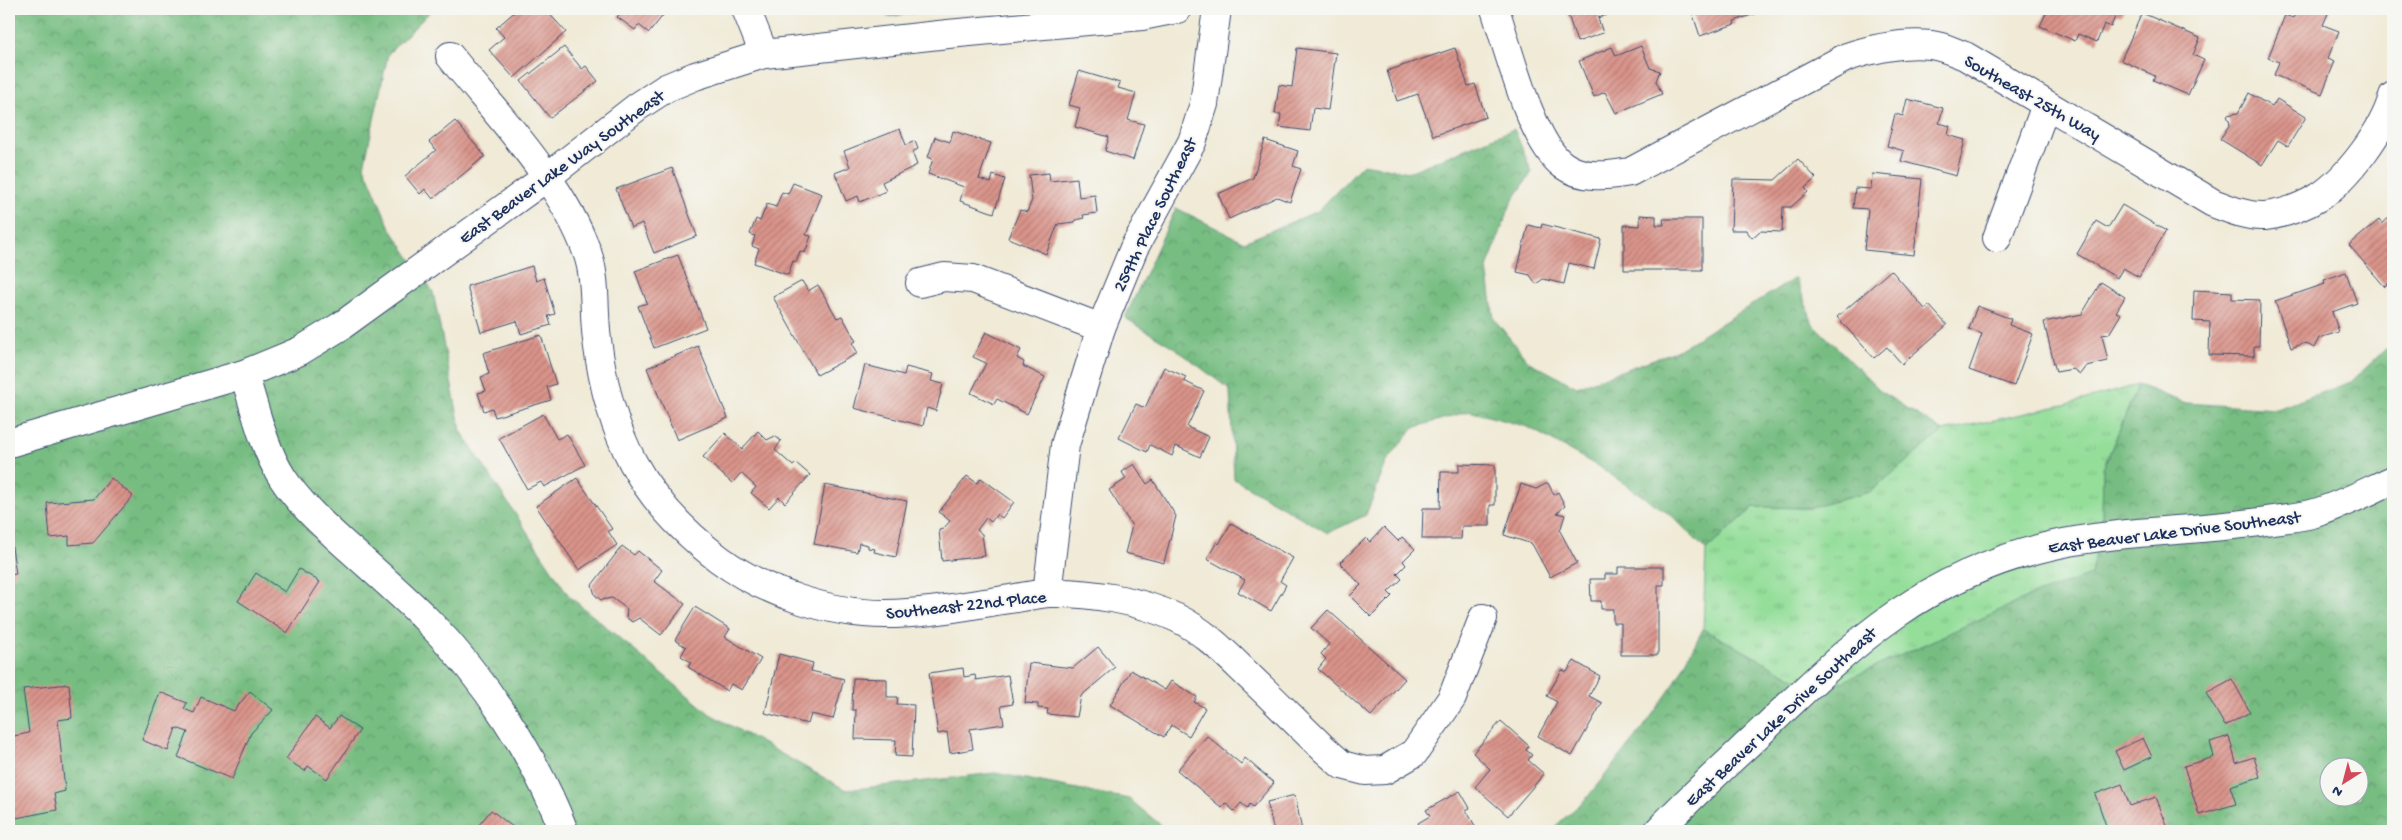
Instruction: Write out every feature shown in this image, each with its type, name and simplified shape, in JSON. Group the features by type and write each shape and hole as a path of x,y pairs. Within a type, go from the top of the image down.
{"street":[{"path":"746,9 764,54"},
{"name":"East Beaver Lake Way Southeast","path":"244,374 300,351 341,326 546,177 637,107 666,88 694,76 764,54 1142,16 1177,9"},
{"name":"259th Place Southeast","path":"1047,593 1065,445 1101,328 1134,248 1192,142 1204,104 1217,9"},
{"name":"Southeast 25th Way","path":"1495,9 1536,129 1547,150 1564,166 1585,174 1607,176 1630,172 1846,57 1874,48 1932,45 1965,56 2213,203 2236,212 2262,216 2290,212 2318,197 2336,184 2363,152 2381,124 2393,96"},
{"name":"Southeast 22nd Place","path":"450,56 546,177 577,228 592,269 595,323 609,409 624,447 650,490 677,522 720,560 758,582 797,599 839,611 885,614 920,612 1047,593 1101,597 1142,603 1180,619 1211,639 1342,764 1366,771 1385,770 1414,753 1452,698 1483,618"},
{"path":"1997,238 2046,105"},
{"path":"920,283 944,277 973,279 1101,328"},
{"path":"9,444 244,374 270,456 282,478 315,517 427,620 458,654 488,692 517,737 564,831"},
{"name":"East Beaver Lake Drive Southeast","path":"1658,831 1833,662 1879,624 1915,600 1959,576 2002,558 2056,544 2246,524 2314,513 2393,480"}],"green space":[{"path":"9,9 433,9 388,54 364,166 390,228 433,292 461,431 569,596 710,714 846,790 995,773 1129,799 1168,831 9,831"},
{"path":"892,9 942,9 887,17"},
{"path":"1514,129 1532,172 1511,203 1487,268 1494,319 1529,362 1577,387 1676,351 1796,278 1813,324 1883,393 1943,431 1870,492 1810,508 1754,507 1706,550 1672,516 1601,468 1528,427 1469,411 1413,428 1387,461 1366,515 1328,533 1234,479 1230,390 1175,348 1125,318 1176,208 1244,242 1318,211 1363,164 1409,172"},
{"path":"2393,342 2393,831 1550,831 1586,799 1643,728 1674,684 1703,629 1820,692 2031,596 2091,575 2102,523 2103,469 2138,385 2186,403 2276,409 2351,382"},
{"path":"2138,385 2103,469 2102,523 2091,575 2031,596 1820,692 1703,629 1706,550 1754,507 1810,508 1869,492 1943,431 2064,405"}],"building":[{"path":"518,9 545,9 566,32 514,78 489,50 504,37 496,28"},
{"path":"624,9 668,9 649,33 639,25 635,30 617,17"},
{"path":"1566,9 1624,9 1598,18 1603,33 1577,42"},
{"path":"1691,9 1770,9 1734,21 1735,24 1700,36"},
{"path":"2048,9 2124,9 2121,16 2116,14 2111,27 2104,24 2097,42 2078,34 2075,41 2040,26"},
{"path":"2297,9 2330,9 2323,25 2339,31 2328,58 2335,61 2322,94 2274,75 2279,62 2268,58 2285,15 2293,18"},
{"path":"2142,13 2200,38 2193,55 2204,60 2188,95 2153,80 2155,76 2121,60"},
{"path":"1641,46 1650,68 1660,71 1656,81 1662,94 1616,113 1605,92 1594,97 1579,61 1612,47 1616,56"},
{"path":"564,47 582,69 586,66 598,81 550,118 521,81"},
{"path":"1297,48 1336,53 1328,110 1313,108 1310,131 1279,127 1281,114 1275,114 1279,85 1292,87"},
{"path":"1455,48 1468,86 1475,84 1486,117 1433,136 1418,94 1397,101 1387,71"},
{"path":"1079,71 1120,83 1118,88 1136,93 1128,120 1144,124 1133,160 1105,151 1109,137 1075,127 1080,108 1069,105"},
{"path":"2249,93 2272,107 2277,99 2306,117 2288,146 2278,140 2262,165 2220,139 2230,124 2227,115 2238,113"},
{"path":"1907,99 1943,108 1939,123 1950,126 1948,135 1965,140 1956,176 1901,161 1904,151 1887,146 1895,114 1903,116"},
{"path":"455,121 485,156 433,199 425,189 420,194 405,176 436,150 429,142"},
{"path":"900,129 906,145 915,141 918,149 912,152 917,165 882,182 886,191 860,202 858,196 846,201 835,173 850,167 844,151"},
{"path":"953,131 991,143 979,179 991,183 993,175 1005,179 994,213 960,201 964,187 928,174 933,159 928,157 935,137 950,142"},
{"path":"1265,140 1298,151 1293,166 1301,169 1290,202 1277,197 1229,219 1218,194 1253,178"},
{"path":"1798,159 1816,178 1805,188 1808,192 1791,207 1783,207 1782,232 1760,231 1752,238 1746,230 1731,230 1733,179 1775,180"},
{"path":"672,168 697,236 654,253 642,223 631,228 616,189"},
{"path":"1049,173 1050,181 1077,178 1079,197 1095,195 1097,213 1083,215 1084,218 1075,220 1075,222 1058,224 1046,254 1008,238 1020,210 1027,212 1032,200 1029,175"},
{"path":"1872,174 1922,179 1914,255 1864,250 1868,209 1853,208 1855,188 1871,189"},
{"path":"793,183 822,194 806,235 811,236 805,253 800,251 796,262 793,261 788,275 754,263 759,249 752,246 755,236 750,234 756,219 760,221 767,204 776,207 782,192 788,194"},
{"path":"2122,205 2166,231 2139,277 2123,268 2117,278 2077,254 2096,221 2108,228"},
{"path":"2393,214 2393,280 2385,287 2349,245 2379,220 2382,224"},
{"path":"1640,215 1656,216 1656,225 1664,225 1663,219 1702,219 1702,270 1624,270 1624,225 1640,226"},
{"path":"1542,224 1601,239 1594,269 1569,263 1564,284 1543,279 1536,284 1530,275 1517,272 1528,225 1541,228"},
{"path":"678,255 706,328 654,348 638,306 647,303 635,271"},
{"path":"532,266 536,281 544,278 555,314 548,316 551,325 521,334 517,321 481,332 467,286"},
{"path":"1891,270 1925,309 1929,305 1947,325 1902,364 1887,347 1874,358 1837,317"},
{"path":"2346,272 2357,303 2332,312 2339,332 2319,338 2314,348 2305,343 2291,348 2275,301 2325,284 2324,280"},
{"path":"802,281 808,291 818,285 837,318 842,316 856,341 852,343 858,353 817,375 773,297"},
{"path":"2101,282 2125,297 2116,312 2121,314 2109,334 2102,335 2108,361 2086,366 2080,374 2073,369 2056,372 2044,322 2082,314"},
{"path":"2194,290 2232,292 2232,299 2260,300 2259,346 2254,346 2254,356 2209,355 2210,322 2193,321"},
{"path":"1977,306 2011,319 2009,325 2033,334 2014,386 1969,370 1982,334 1969,329"},
{"path":"986,332 1021,350 1017,358 1024,362 1023,366 1045,377 1027,414 997,399 994,404 971,393 986,363 973,357"},
{"path":"541,335 556,384 547,387 551,400 495,417 492,408 484,411 478,393 486,391 481,377 489,374 483,353"},
{"path":"698,346 728,418 677,440 647,368"},
{"path":"865,365 904,375 906,367 933,374 931,381 943,384 936,411 927,408 923,426 854,408"},
{"path":"1164,367 1186,377 1184,381 1204,391 1187,427 1209,437 1200,457 1176,446 1172,456 1150,445 1147,452 1119,438 1136,404 1145,408"},
{"path":"543,414 557,439 567,434 585,465 544,487 541,482 527,489 499,438"},
{"path":"758,431 767,440 775,436 781,441 775,450 793,466 796,463 810,475 785,503 779,497 769,508 751,493 756,487 741,473 732,483 703,457 725,433 742,449"},
{"path":"1134,464 1147,484 1153,480 1176,516 1164,563 1125,553 1132,526 1109,490 1126,479 1122,472"},
{"path":"1459,464 1495,465 1495,505 1490,505 1490,526 1462,526 1461,539 1422,539 1423,508 1440,508 1441,472 1459,472"},
{"path":"967,476 977,483 981,478 1014,502 1002,518 997,514 991,522 986,518 977,530 982,534 985,556 942,561 939,530 943,529 950,521 939,512"},
{"path":"111,478 133,496 93,543 69,545 69,536 50,538 47,503 94,499"},
{"path":"577,478 612,529 608,531 617,545 579,570 536,506"},
{"path":"1548,483 1554,495 1558,492 1565,506 1557,513 1565,515 1560,531 1577,563 1550,577 1532,544 1504,535 1521,484 1536,489"},
{"path":"825,485 907,501 896,557 874,552 875,549 868,548 868,545 859,543 857,552 814,544"},
{"path":"1231,523 1293,558 1280,581 1286,585 1271,611 1238,592 1245,580 1207,559 1217,542 1219,544"},
{"path":"1384,527 1398,541 1402,537 1415,549 1403,561 1406,565 1397,574 1402,579 1388,592 1392,596 1371,617 1350,596 1361,585 1340,563 1366,538 1370,542"},
{"path":"9,535 16,574 9,575"},
{"path":"622,546 634,555 638,551 662,570 654,581 685,604 661,635 639,618 632,622 626,617 627,609 612,598 601,600 595,595 592,585"},
{"path":"1618,567 1664,567 1664,585 1658,585 1658,655 1621,655 1621,623 1613,623 1613,609 1601,609 1601,601 1591,601 1590,579 1605,579 1605,574 1618,574"},
{"path":"299,569 320,582 287,633 238,601 256,573 285,592"},
{"path":"695,607 730,629 725,637 761,659 742,690 731,684 727,691 688,667 691,662 681,656 686,647 675,640"},
{"path":"1328,610 1405,679 1371,716 1318,669 1326,659 1321,654 1329,644 1311,628"},
{"path":"1098,647 1115,667 1081,696 1077,717 1047,714 1048,709 1038,708 1038,704 1025,703 1029,663 1073,668"},
{"path":"779,654 813,663 811,671 844,679 833,719 811,714 808,724 765,713"},
{"path":"1574,661 1600,676 1589,696 1602,703 1572,756 1538,736 1557,702 1547,696 1562,670 1567,672"},
{"path":"963,668 964,677 975,675 976,680 1008,675 1013,704 1001,706 1004,724 970,729 973,749 950,753 947,732 938,734 929,673"},
{"path":"1131,670 1165,690 1171,681 1197,697 1194,702 1205,708 1189,736 1171,725 1164,737 1110,705"},
{"path":"853,678 887,679 887,697 898,697 897,704 914,705 912,757 895,756 896,740 855,739 856,710 852,710"},
{"path":"2232,679 2250,712 2225,726 2206,693"},
{"path":"69,684 72,718 58,720 65,791 54,794 57,810 11,819 9,810 9,737 29,733 23,689"},
{"path":"250,691 273,710 251,733 232,779 178,757 188,732 176,728 168,751 142,740 160,692 187,703 184,709 194,713 201,697 234,711"},
{"path":"339,716 360,730 327,779 308,766 305,771 286,759 315,717 330,728"},
{"path":"1501,721 1529,746 1526,750 1532,755 1528,760 1544,774 1508,816 1475,787 1490,769 1473,753"},
{"path":"1207,736 1241,764 1245,758 1274,783 1253,807 1250,804 1247,808 1241,803 1234,811 1225,803 1222,808 1177,770"},
{"path":"2229,736 2236,763 2254,757 2260,777 2230,786 2236,804 2199,815 2184,766 2214,757 2210,742"},
{"path":"2143,738 2152,757 2124,770 2115,751"},
{"path":"2122,784 2130,806 2156,797 2169,831 2108,831 2095,794"},
{"path":"1460,791 1470,808 1466,810 1478,831 1412,831 1420,827 1418,823 1430,816 1426,810"},
{"path":"1295,795 1302,831 1274,831 1267,802"},
{"path":"491,810 514,828 511,831 474,831"},
{"path":"2007,826 2010,831 1998,831"}]}
